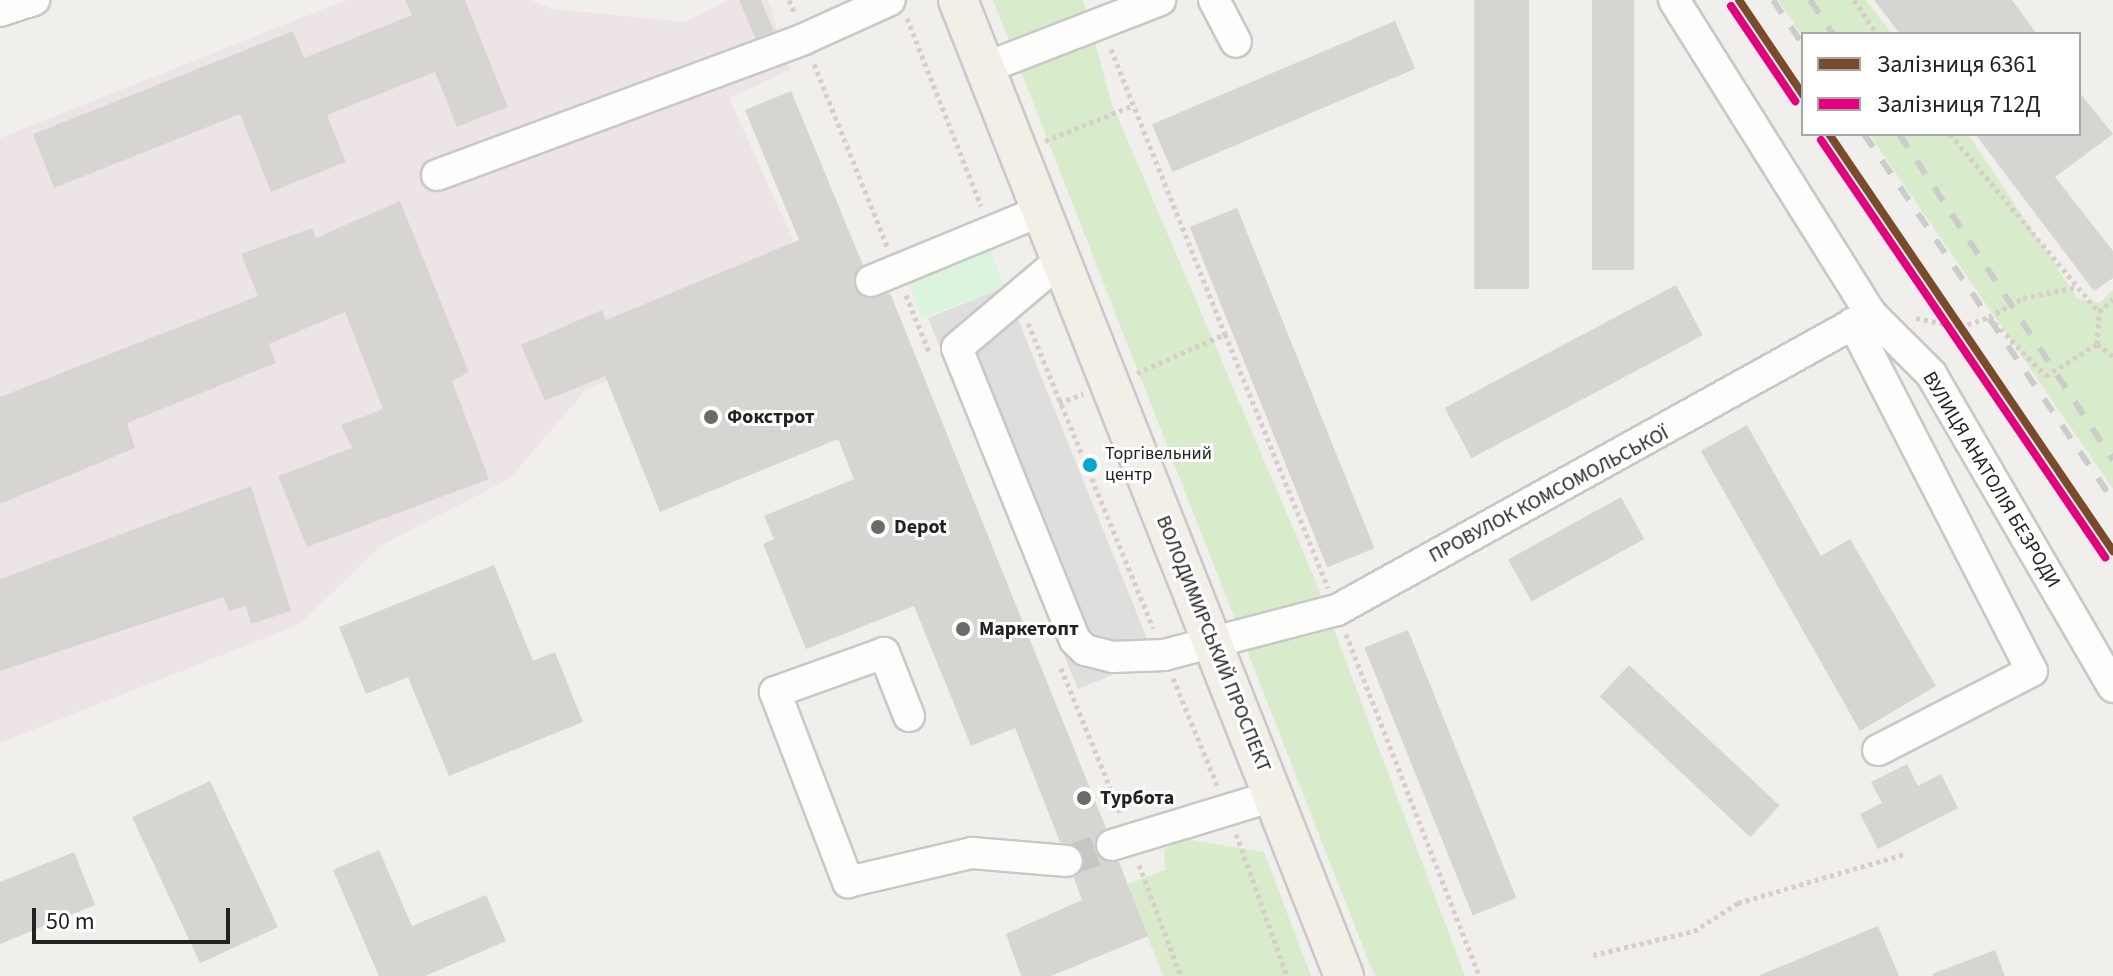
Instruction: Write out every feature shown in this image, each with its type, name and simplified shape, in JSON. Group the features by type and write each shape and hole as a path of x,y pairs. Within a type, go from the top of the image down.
{"main road":[{"name":"ВОЛОДИМИРСЬКИЙ ПРОСПЕКТ","path":"958,0 1344,976"}],"street":[{"path":"0,11 34,0"},
{"path":"985,68 1160,0"},
{"path":"1214,0 1236,42"},
{"name":"ВУЛИЦЯ АНАТОЛІЯ БЕЗРОДИ","path":"1674,0 1862,318 1931,374 2113,687"},
{"path":"437,175 898,7"},
{"path":"871,281 1041,211"},
{"path":"1017,297 1061,260"},
{"name":"ПРОВУЛОК КОМСОМОЛЬСЬКОЇ","path":"1017,297 957,348 1075,640 1097,656 1164,655 1337,610 1862,318"},
{"path":"1862,318 2032,671 1878,750"},
{"path":"909,716 884,653 775,692 848,882 972,853 1067,861"},
{"path":"1112,845 1228,813 1273,796"}],"path":[{"path":"1854,0 1876,32"},
{"path":"898,7 991,232"},
{"path":"1101,23 1225,334"},
{"path":"1018,152 1134,105"},
{"path":"1952,136 2099,312"},
{"path":"1862,318 1890,307 1932,325 1960,327 1989,317 2023,298 2077,287"},
{"path":"1017,297 1228,813 1287,976"},
{"path":"2097,344 2099,312 2113,299"},
{"path":"1989,317 2046,376 2097,344"},
{"path":"2097,344 2113,356"},
{"path":"1593,955 1694,931 1738,903 1905,854"}],"shaded area":[{"path":"346,0 530,0 553,9 685,22 729,0 768,0 790,70 729,98 815,288 586,390 509,479 382,545 300,624 0,743 0,138"},
{"path":"1005,287 1155,658 1078,689 928,318"}],"green space":[{"path":"993,0 1083,0 1112,104 1314,577 1465,976 1376,976 1370,965"},
{"path":"1778,0 1866,0 1890,32 1801,32"},
{"path":"1870,136 1969,136 2078,299 2099,303 2113,290 2113,489"},
{"path":"987,241 1005,287 922,318 905,273"},
{"path":"1186,839 1264,852 1311,976 1163,976 1127,884 1165,870 1164,849"}],"building":[{"path":"405,0 465,0 508,107 457,127 435,72 327,115 346,162 271,192 240,114 54,188 33,134 293,31 304,58 412,15"},
{"path":"739,0 761,0 774,31 755,38"},
{"path":"1474,0 1529,0 1529,289 1474,289"},
{"path":"1592,0 1634,0 1634,270 1592,270"},
{"path":"1874,0 2012,0 2036,32 1898,32"},
{"path":"1395,21 1415,69 1172,172 1152,124"},
{"name":"Depot","path":"791,91 863,265 853,278 855,289 869,299 890,293 1106,828 1095,840 1095,851 1107,862 1119,862 1148,936 1051,976 1021,976 1006,934 1082,900 1074,878 1085,862 1078,847 1060,842 1015,728 971,746 914,606 806,649 763,544 774,539 764,516 854,479 838,439 660,512 605,376 545,401 521,345 602,310 606,320 799,240 745,110"},
{"path":"2081,94 2113,134 2055,177 2113,251 2113,278 2094,291 1977,136 2081,136"},
{"path":"400,201 469,372 452,381 489,479 307,547 278,476 352,448 341,425 383,409 345,312 269,344 276,363 127,423 135,448 0,504 0,397 258,296 241,254 312,228 316,238"},
{"path":"1237,208 1374,548 1327,567 1190,227"},
{"path":"1676,285 1703,335 1471,458 1445,408"},
{"path":"1747,425 1821,556 1850,539 1936,686 1860,731 1701,451"},
{"path":"251,486 291,611 251,624 246,606 229,611 223,597 0,671 0,579"},
{"path":"1621,497 1644,539 1531,602 1508,560"},
{"path":"494,565 533,661 555,652 583,722 449,776 408,677 366,694 339,627"},
{"path":"1408,630 1516,898 1473,916 1364,648"},
{"path":"1629,665 1780,805 1750,837 1600,696"},
{"path":"1907,764 1918,786 1941,774 1958,808 1878,849 1860,814 1882,803 1871,782"},
{"path":"210,781 278,927 200,963 132,817"},
{"path":"379,850 412,926 486,895 506,941 425,976 379,976 333,870"},
{"path":"74,852 95,905 0,944 0,882"},
{"path":"1878,926 1899,976 1758,976"},
{"path":"1995,950 2005,976 1932,974"}],"tunnel":[{"path":"1067,861 1112,845"}],"railway":[{"path":"1773,0 1801,42"},
{"path":"1810,0 1832,32"},
{"path":"1865,136 2113,501"},
{"path":"1900,136 2113,460"}],"rail line":[{"name":"6361","path":"1739,0 1801,92"},
{"name":"712Д","path":"1731,6 1795,101"},
{"name":"6361","path":"1830,136 2113,551"},
{"name":"712Д","path":"1821,140 2105,557"}],"place":[{"name":"Фокстрот","path":"711,417"},
{"name":"Торгівельний центр","path":"1090,465"},
{"name":"Depot","path":"878,527"},
{"name":"Маркетопт","path":"963,629"},
{"name":"Турбота","path":"1084,798"}]}
